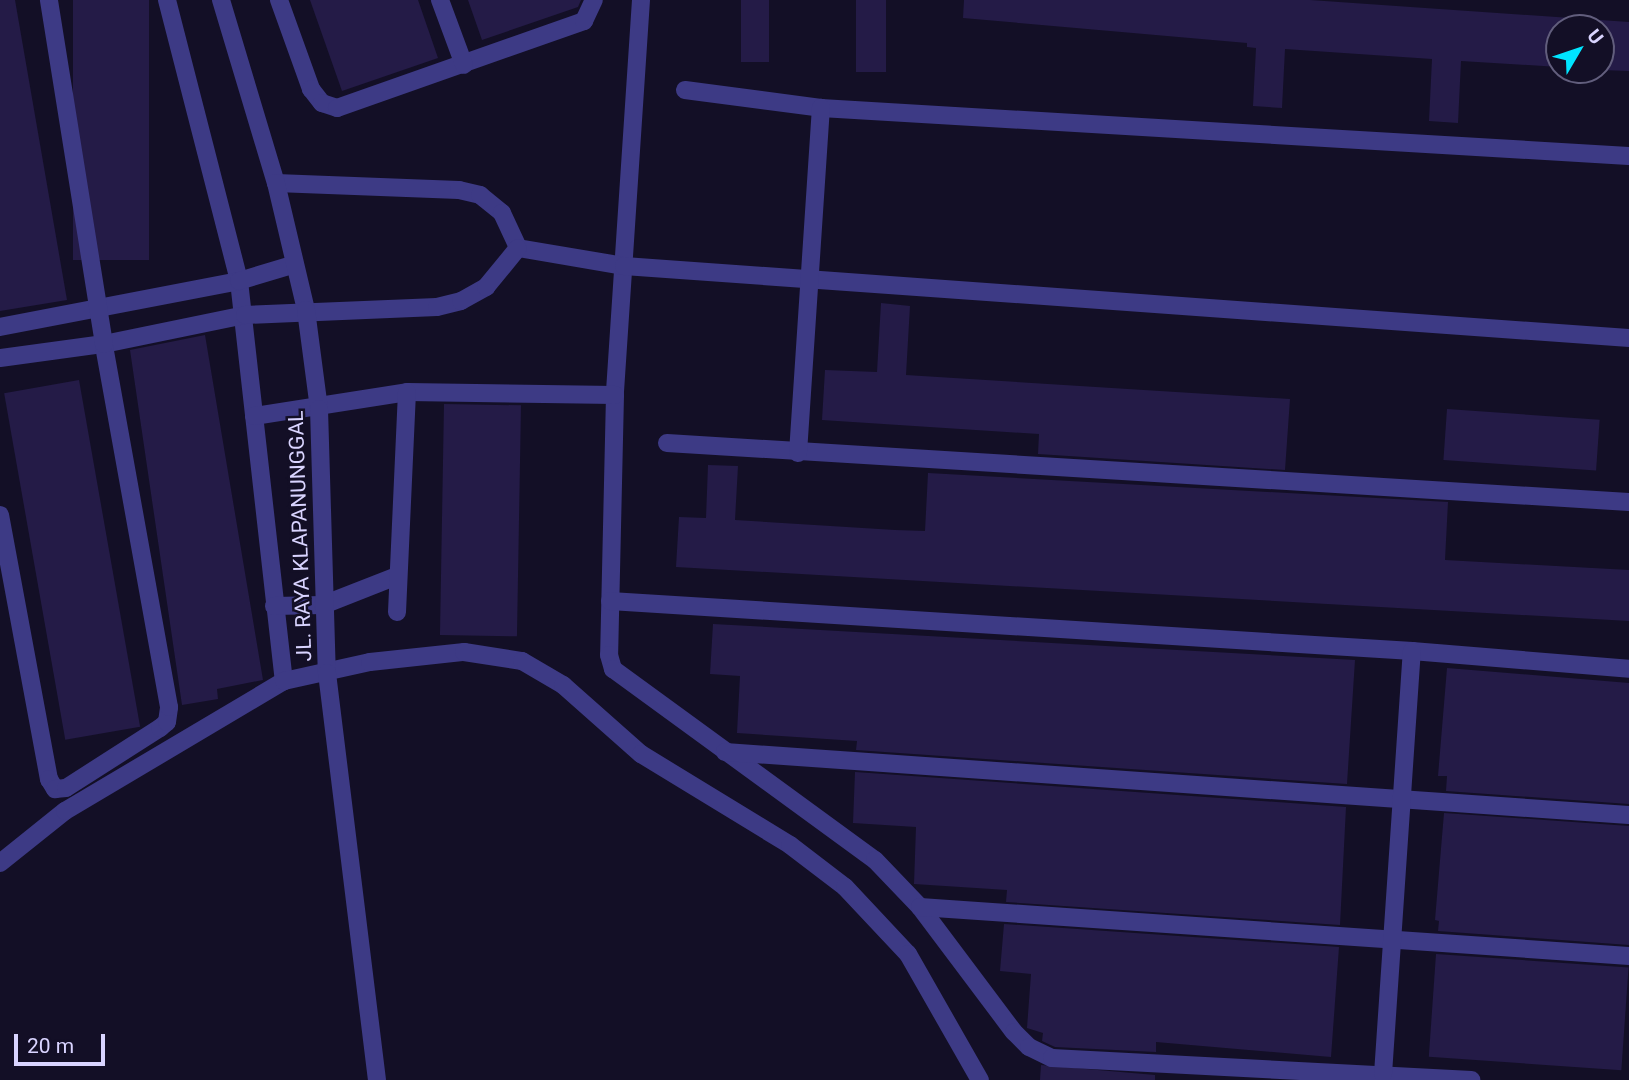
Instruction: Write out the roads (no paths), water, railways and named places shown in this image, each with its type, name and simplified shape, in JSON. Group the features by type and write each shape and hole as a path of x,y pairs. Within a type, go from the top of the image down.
{"street":[{"path":"0,515 49,779 55,789 66,788 160,728 167,722 169,707 104,344 49,0"},
{"path":"167,0 239,281 245,315 284,681"},
{"name":"JL. RAYA KLAPANUNGGAL","path":"221,0 276,183 292,265 306,310 319,409 327,673 377,1080"},
{"path":"279,0 311,89 322,103 337,108 584,21 594,0"},
{"path":"440,0 464,65"},
{"path":"641,0 615,395 608,655 614,669 722,751 842,831 920,906 1014,1032 1029,1047 1052,1058 1471,1080"},
{"path":"685,90 821,108 1629,156"},
{"path":"798,453 821,108"},
{"path":"276,183 459,190 480,195 502,213 518,248"},
{"path":"518,248 624,266 1629,338"},
{"path":"0,358 104,344 245,315 306,310 437,307 461,302 486,287 518,248"},
{"path":"0,327 239,281 292,265"},
{"path":"254,416 319,409 407,393 615,395"},
{"path":"397,612 407,393"},
{"path":"667,443 1629,502"},
{"path":"274,606 323,605 397,576"},
{"path":"610,601 1412,651 1629,669"},
{"path":"1383,1074 1412,651"},
{"path":"0,863 65,811 284,681 370,663 464,652 522,661 564,685 641,754 790,845 845,887 908,954 977,1079"},
{"path":"722,751 1629,815"},
{"path":"920,906 1629,956"}]}
